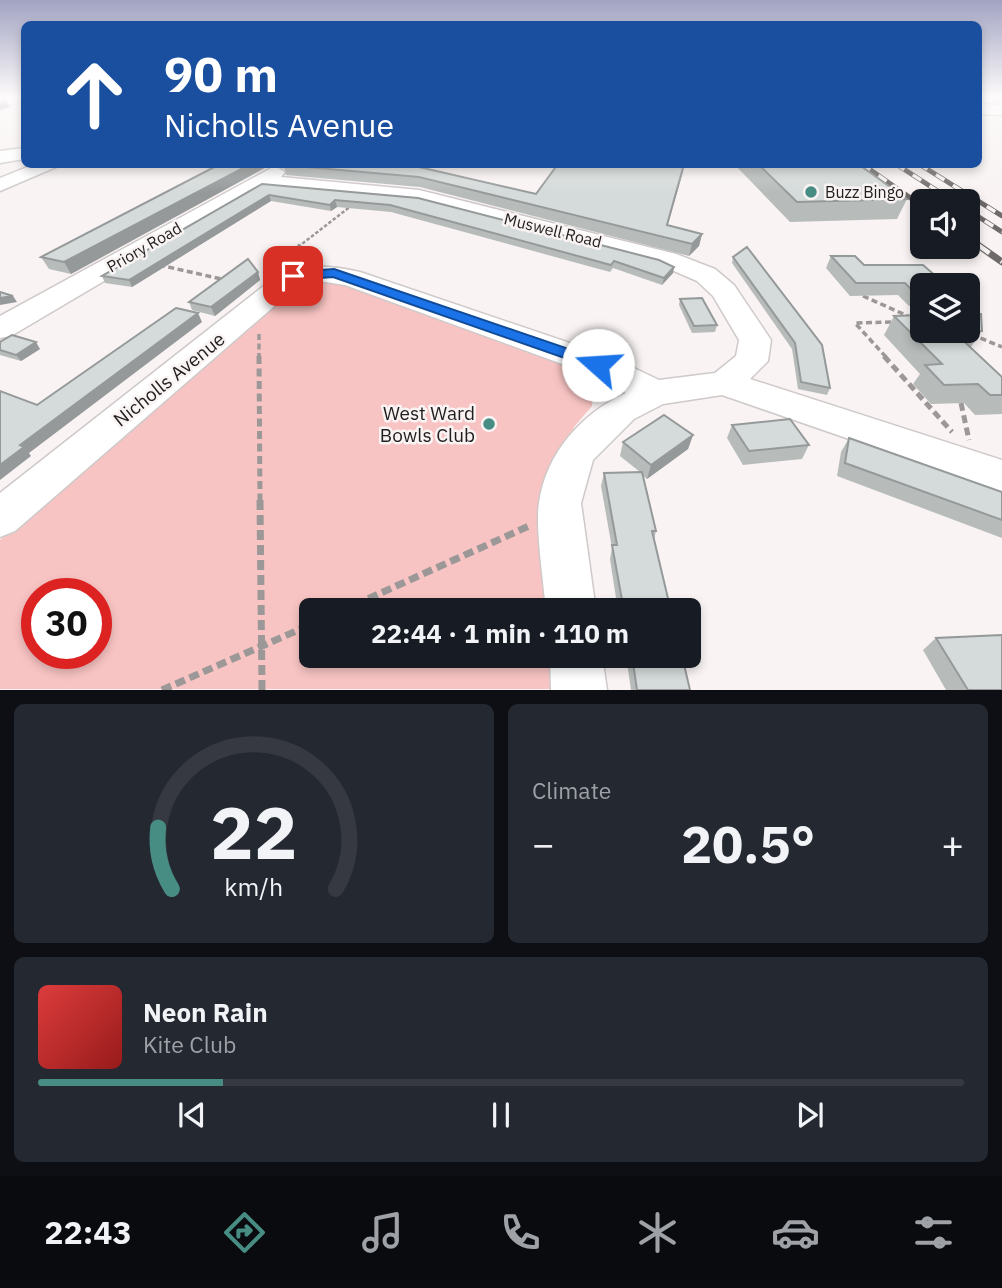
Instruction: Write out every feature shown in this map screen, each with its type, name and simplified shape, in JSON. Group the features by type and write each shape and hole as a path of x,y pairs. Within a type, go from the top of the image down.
{"street":[{"path":"0,157 21,154"},
{"path":"0,185 44,168"},
{"name":"Priory Road","path":"0,329 281,168"},
{"name":"Muswell Road","path":"259,181 419,196 667,258 706,275 724,291 755,340 752,361 724,383"},
{"name":"Nicholls Avenue","path":"0,518 293,276 319,272 350,278 598,365 654,393"},
{"path":"570,598 560,503 575,453 621,410 654,393 724,383 987,467"},
{"path":"577,668 579,690"}],"path":[{"path":"279,261 352,206"},
{"path":"124,258 236,283"},
{"path":"863,296 920,322 855,323 987,467"},
{"path":"259,323 262,690"},
{"path":"980,338 1002,347"},
{"path":"961,403 987,467"},
{"path":"370,598 532,525"},
{"path":"162,690 299,630"}],"shaded area":[{"path":"313,279 338,282 579,366 594,381 592,406 574,427 565,446 552,598 299,598 299,668 555,668 556,689 0,689 0,540 292,291"}],"building":[{"path":"212,168 243,168 64,262 41,257"},
{"path":"318,168 423,168 536,194 555,168 683,168 667,225 702,234 692,244 419,177"},
{"path":"762,168 864,168 907,199 797,202"},
{"path":"262,184 418,198 659,260 674,267 664,278 614,261 611,265 390,205 335,200 330,205 269,195 129,280 102,276"},
{"path":"747,247 822,345 830,388 801,382 795,343 733,257"},
{"path":"831,256 855,256 864,265 923,265 932,273 910,273 910,288 905,283 856,283"},
{"path":"248,259 258,272 211,307 189,302"},
{"path":"0,292 13,296 0,298"},
{"path":"702,298 717,325 694,326 680,299"},
{"path":"176,308 198,313 20,445 24,447 0,465 0,391 37,405"},
{"path":"910,315 910,332 894,316"},
{"path":"12,335 36,342 16,355 0,350 0,342"},
{"path":"921,343 966,343 1002,377 1002,395 990,395 978,384 944,385 925,365 942,364"},
{"path":"664,415 693,435 651,465 623,442"},
{"path":"790,419 809,445 749,451 732,425"},
{"path":"849,438 1002,492 1002,520 845,463"},
{"path":"642,472 668,598 622,598 612,545 617,545 604,473"},
{"path":"1002,635 1002,690 968,690 936,638"},
{"path":"634,668 685,668 690,690 637,690"}],"railway":[{"path":"868,168 910,198"},
{"path":"902,168 935,189"},
{"path":"925,168 1002,216"},
{"path":"980,218 1002,232"},
{"path":"980,246 1002,262"}],"place":[{"name":"Buzz Bingo","path":"811,192"},
{"name":"West Ward Bowls Club","path":"489,424"}],"route":[{"path":"293,276 334,273 598,365"}]}
